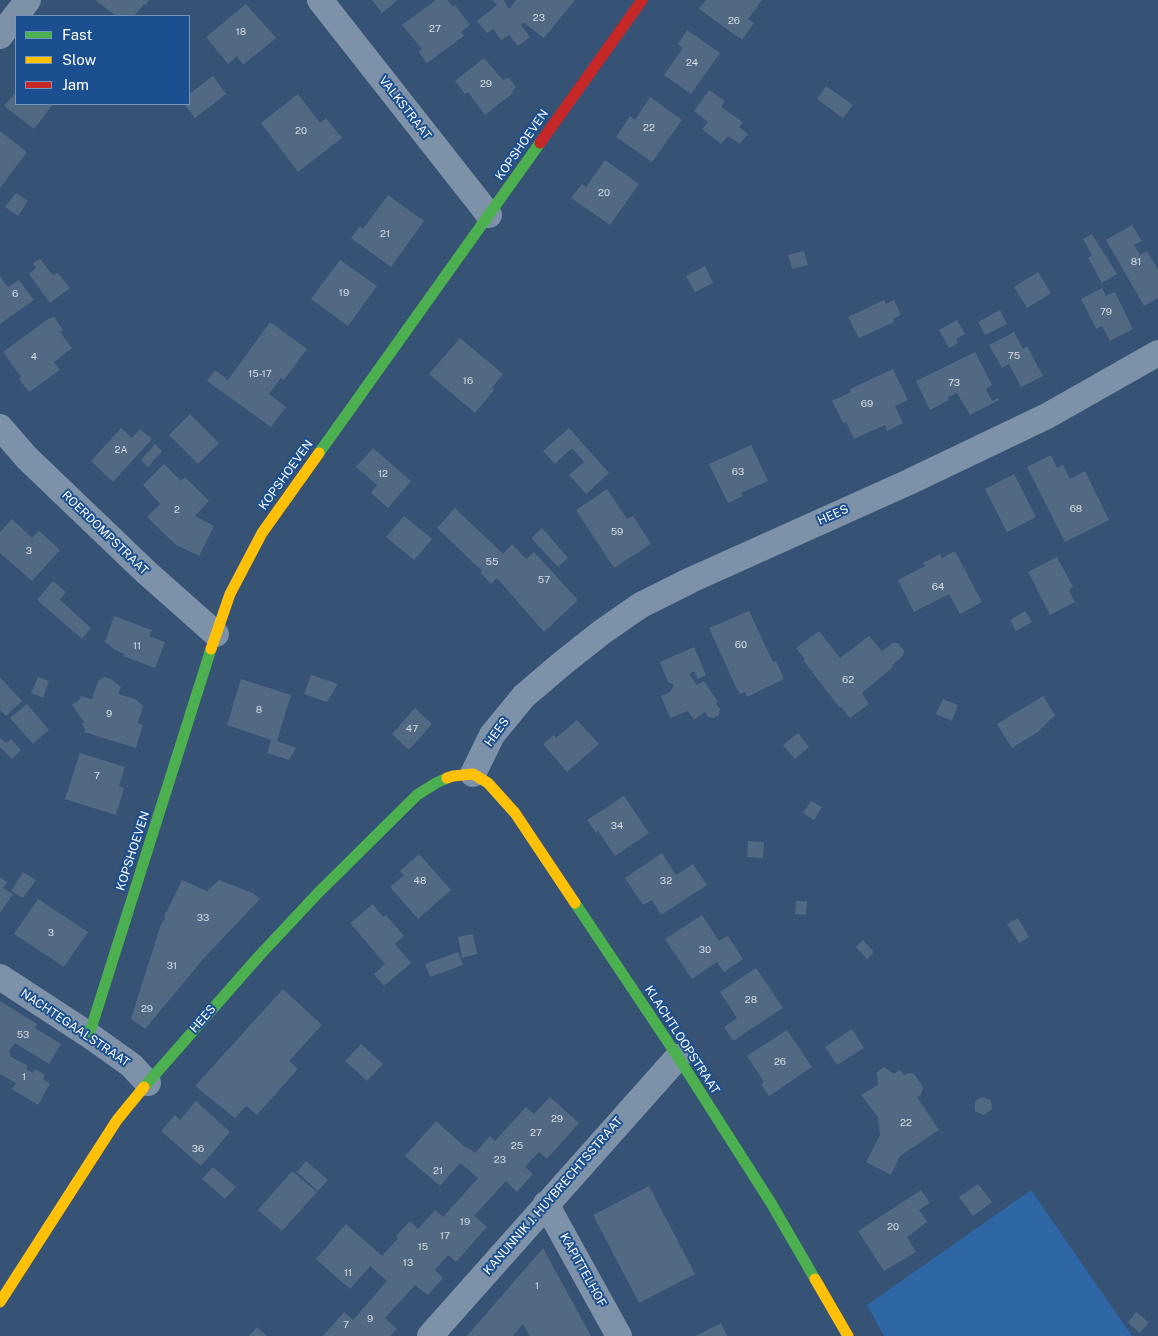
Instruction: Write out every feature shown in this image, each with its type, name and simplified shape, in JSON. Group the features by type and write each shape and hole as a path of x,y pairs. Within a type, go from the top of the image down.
{"main road":[{"name":"KOPSHOEVEN","path":"89,1035 216,634 230,594 262,532 642,0"},
{"name":"KLACHTLOOPSTRAAT","path":"473,774 488,783 515,813 678,1057 771,1203 848,1336"},
{"name":"HEES","path":"0,1302 117,1120 259,956 318,893 417,795 436,783 453,776 473,774"}],"street":[{"path":"16,15 28,0"},
{"name":"VALKSTRAAT","path":"320,0 489,215"},
{"path":"0,36 15,17"},
{"name":"HEES","path":"473,774 492,735 524,696 602,632 641,605 691,580 908,482 1047,416 1158,353"},
{"name":"ROERDOMPSTRAAT","path":"0,427 26,458 146,572 216,634"},
{"name":"NACHTEGAALSTRAAT","path":"0,977 131,1065 148,1083"},
{"name":"KANUNNIK J. HUYBRECHTSSTRAAT","path":"430,1336 678,1057"},
{"name":"KAPITTELHOF","path":"546,1204 619,1336"}],"shaded area":[{"path":"1031,1190 1132,1336 884,1336 867,1305"}],"building":[{"path":"95,0 149,0 135,15 115,15"},
{"path":"372,0 398,0 382,13"},
{"path":"436,0 448,0 453,7 455,5 470,25 461,32 464,36 427,63 418,51 422,49 402,25"},
{"path":"493,0 504,0 509,9 516,0 575,0 544,38 524,23 521,25 530,37 518,46 509,35 501,40 493,29 487,33 477,21 497,5"},
{"path":"706,0 762,0 748,19 754,23 742,40 699,9"},
{"path":"246,4 276,38 243,65 237,56 228,64 206,37"},
{"path":"687,30 720,53 691,94 664,75 683,48 678,44"},
{"path":"484,58 503,80 509,78 516,87 513,93 485,115 468,92 465,94 455,81"},
{"path":"213,76 226,94 195,118 185,105 190,105 190,93"},
{"path":"826,86 853,105 843,118 817,99"},
{"path":"709,90 725,101 721,107 743,122 739,127 748,134 740,144 728,136 721,144 702,129 708,122 694,111"},
{"path":"14,94 15,105 52,105 34,129 4,106"},
{"path":"298,94 320,123 326,118 342,138 298,172 261,123"},
{"path":"650,97 682,120 652,162 616,137 630,116 635,120"},
{"path":"0,131 27,152 0,188"},
{"path":"605,160 639,184 610,225 571,198 582,184 586,187"},
{"path":"16,193 28,201 18,216 5,207"},
{"path":"388,195 424,221 391,267 351,238 360,226 363,229"},
{"path":"1132,225 1142,241 1134,245 1140,255 1147,251 1158,270 1158,298 1144,306 1106,240"},
{"path":"1092,234 1117,274 1102,283 1088,258 1092,255 1083,239"},
{"path":"804,251 808,265 792,269 788,255"},
{"path":"40,259 53,275 58,273 70,288 50,303 29,274 36,268 33,263"},
{"path":"340,260 377,286 348,326 311,299"},
{"path":"705,266 713,283 695,292 686,276"},
{"path":"1038,272 1051,293 1027,308 1014,287"},
{"path":"0,276 8,287 19,280 34,300 0,324"},
{"path":"1102,288 1106,296 1115,292 1133,329 1110,341 1102,326 1096,329 1081,299"},
{"path":"884,300 886,304 894,300 901,315 893,319 894,322 859,338 848,317"},
{"path":"1000,310 1007,324 985,335 978,322"},
{"path":"54,317 63,330 60,332 72,348 54,362 60,370 29,392 3,352 48,319"},
{"path":"957,320 965,334 956,339 958,343 949,348 939,330"},
{"path":"270,322 307,349 284,380 281,378 269,394 286,407 271,427 207,381 215,370 228,380"},
{"path":"1014,332 1023,349 1027,346 1043,376 1021,387 1009,364 1002,368 989,345"},
{"path":"460,338 503,374 492,388 494,390 475,413 429,374"},
{"path":"975,352 992,385 986,389 992,401 998,398 999,400 970,415 957,393 948,397 949,400 930,410 916,381"},
{"path":"893,369 908,400 895,406 903,423 887,431 885,425 854,439 846,422 843,423 832,401 851,392 850,389"},
{"path":"190,414 219,443 198,464 169,435"},
{"path":"121,428 132,438 140,429 152,439 113,482 91,461"},
{"path":"569,428 609,473 586,494 569,475 584,462 572,448 555,464 543,451"},
{"path":"155,444 162,451 148,467 141,460"},
{"path":"751,445 768,481 741,493 743,496 728,503 709,464"},
{"path":"373,448 411,481 388,508 371,493 377,485 356,467"},
{"path":"1051,455 1057,468 1063,465 1070,479 1085,471 1109,520 1065,542 1027,467"},
{"path":"164,464 181,481 185,477 209,501 195,516 214,526 199,556 176,545 147,517 160,504 143,485"},
{"path":"1014,474 1036,517 1007,532 985,489"},
{"path":"607,489 627,519 633,516 651,544 614,568 576,510"},
{"path":"455,508 503,554 512,544 526,559 534,552 578,600 544,632 497,578 491,584 480,572 482,571 437,528"},
{"path":"404,516 432,539 414,560 386,537"},
{"path":"12,519 32,538 39,531 60,550 32,581 0,553 0,532"},
{"path":"542,528 568,558 558,567 531,538"},
{"path":"955,551 982,602 960,614 949,594 914,612 898,580 925,566 923,563 940,554 942,558"},
{"path":"1057,557 1073,587 1069,590 1075,602 1050,615 1028,572"},
{"path":"53,581 66,592 60,600 91,628 82,639 37,600"},
{"path":"749,611 773,662 776,661 784,679 747,697 745,692 740,694 735,685 709,628"},
{"path":"1025,611 1032,622 1016,631 1010,620"},
{"path":"114,616 152,630 149,636 165,642 155,668 123,656 124,654 105,642"},
{"path":"819,631 840,658 869,636 882,651 893,643 898,643 904,651 903,656 892,665 893,667 862,693 869,704 850,718 839,707 796,648"},
{"path":"694,647 706,675 698,679 694,671 689,674 697,685 704,681 718,702 716,704 720,709 719,715 714,718 708,717 705,712 694,720 688,711 670,718 661,696 670,692 674,685 668,682 660,662"},
{"path":"311,675 338,684 327,702 304,694"},
{"path":"0,677 22,701 6,716 0,710"},
{"path":"38,677 49,681 43,698 31,693"},
{"path":"104,677 111,679 121,687 118,694 135,699 143,706 138,723 143,725 136,748 84,732 85,729 82,724 84,722 72,705 81,696 92,699 98,681"},
{"path":"241,679 291,695 277,741 296,748 289,760 267,753 271,740 227,725"},
{"path":"1043,696 1055,715 1038,732 1012,748 997,724"},
{"path":"943,699 958,705 952,721 936,714"},
{"path":"27,704 49,730 33,744 10,718"},
{"path":"415,708 432,724 409,750 392,734"},
{"path":"577,720 599,744 567,772 543,744 554,735 556,738"},
{"path":"798,733 809,747 795,759 783,745"},
{"path":"0,738 6,743 11,739 21,750 12,759 0,747"},
{"path":"80,753 125,767 119,786 124,788 116,815 65,799"},
{"path":"624,796 649,833 615,856 598,831 596,833 587,820"},
{"path":"811,801 822,807 814,820 803,813"},
{"path":"748,841 764,842 763,858 747,857"},
{"path":"662,853 676,875 693,864 707,885 661,915 652,900 643,905 625,878"},
{"path":"419,854 451,890 418,919 390,887 404,875 400,871"},
{"path":"23,872 36,880 23,898 11,891"},
{"path":"0,877 7,882 3,888 13,894 0,913"},
{"path":"182,880 207,891 219,880 253,893 260,899 205,957 145,1029 131,1019 161,924"},
{"path":"38,899 88,932 64,967 14,934"},
{"path":"796,901 807,901 806,915 795,914"},
{"path":"373,904 383,917 386,915 404,936 395,944 411,963 384,986 374,974 385,964 350,923"},
{"path":"702,915 719,941 728,936 743,959 724,972 717,962 692,979 665,939"},
{"path":"1018,918 1029,937 1019,943 1007,924"},
{"path":"473,934 477,954 462,958 458,937"},
{"path":"863,940 874,952 867,959 856,947"},
{"path":"458,952 463,965 430,977 425,964"},
{"path":"756,968 783,1008 733,1041 724,1027 737,1018 720,992"},
{"path":"283,989 322,1025 289,1061 298,1069 257,1115 246,1106 235,1118 195,1086"},
{"path":"0,1001 37,1024 35,1028 61,1044 49,1064 15,1043 9,1052 10,1056 28,1066 26,1069 33,1073 35,1069 45,1075 43,1079 50,1084 38,1105 12,1089 16,1083 0,1074"},
{"path":"852,1029 864,1048 837,1065 825,1047"},
{"path":"787,1030 812,1067 769,1096 761,1084 764,1082 747,1056"},
{"path":"361,1044 383,1064 367,1081 345,1061"},
{"path":"884,1067 894,1074 900,1070 904,1075 907,1073 914,1074 923,1087 921,1095 917,1097 939,1130 900,1156 891,1175 866,1162 880,1135 878,1117 861,1095 878,1085 877,1072"},
{"path":"550,1097 579,1123 547,1159 539,1152 525,1167 533,1174 517,1192 506,1181 474,1216 487,1227 456,1262 448,1255 435,1270 443,1278 428,1295 415,1285 385,1318 397,1329 390,1336 323,1336 344,1312 353,1320 387,1281 370,1266 350,1289 316,1259 346,1224 382,1256 398,1238 396,1236 410,1221 418,1229 435,1210 443,1217 478,1178 460,1163 440,1186 405,1156 436,1121 466,1148 475,1153 490,1136 495,1141 526,1107 534,1114"},
{"path":"982,1097 991,1100 992,1109 984,1115 975,1111 975,1101"},
{"path":"196,1101 230,1132 201,1166 161,1131 175,1115 180,1120"},
{"path":"306,1161 328,1180 318,1191 297,1172"},
{"path":"213,1167 236,1187 225,1199 202,1179"},
{"path":"292,1171 317,1192 282,1231 258,1210"},
{"path":"978,1184 992,1202 973,1216 959,1197"},
{"path":"649,1186 695,1274 639,1303 593,1215"},
{"path":"921,1190 930,1203 919,1210 927,1222 907,1237 916,1252 884,1271 858,1231"},
{"path":"543,1248 591,1336 530,1336 523,1324 513,1336 467,1336"},
{"path":"1136,1312 1149,1322 1140,1333 1128,1323"},
{"path":"721,1323 727,1336 695,1336"},
{"path":"257,1327 267,1336 249,1336"}],"traffic: fast":[{"path":"319,453 540,143"},
{"path":"89,1035 211,649"},
{"path":"144,1087 259,956 318,893 417,795 447,778"},
{"path":"575,903 678,1057 771,1203 815,1279"}],"traffic: slow":[{"path":"211,649 230,594 262,533 319,453"},
{"path":"447,778 473,774 488,783 515,813 575,903"},
{"path":"0,1302 117,1120 144,1087"},
{"path":"815,1279 848,1336"}],"traffic: jam":[{"path":"540,143 642,0"}]}
